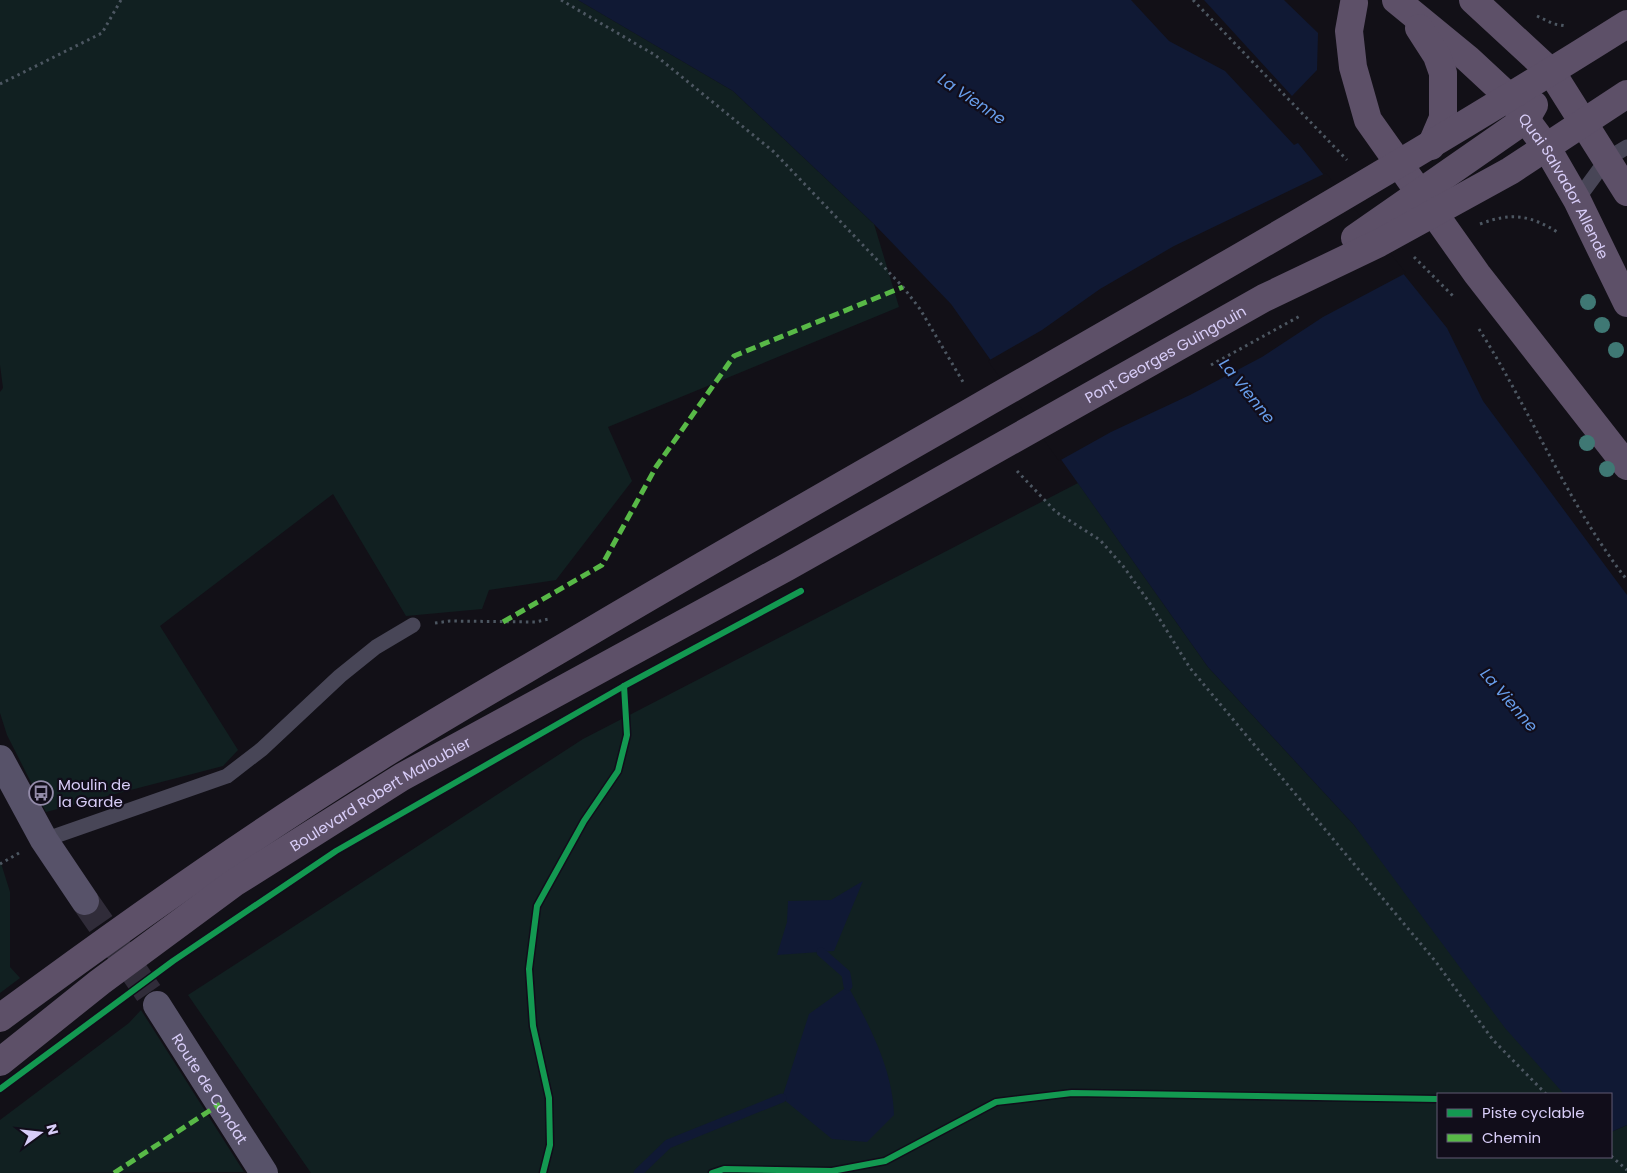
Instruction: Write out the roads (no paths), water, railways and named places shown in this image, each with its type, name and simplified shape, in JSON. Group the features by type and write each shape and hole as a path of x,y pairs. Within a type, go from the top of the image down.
{"main road":[{"path":"1474,0 1552,73 1584,122 1617,153 1627,192"},
{"path":"1354,3 1349,31 1354,67 1368,120 1477,274 1627,466"},
{"path":"1402,6 1437,56 1443,72 1442,132 1510,98 1627,24"},
{"name":"Quai Salvador Allende","path":"1402,6 1468,59 1510,98 1547,148 1577,200 1627,303"},
{"path":"1264,298 1368,230 1526,120 1552,73"},
{"name":"Pont Georges Guingouin","path":"787,567 1264,298 1379,243 1478,189 1547,148 1627,94"},
{"name":"Boulevard Robert Maloubier","path":"0,1018 217,862 380,756 1442,132"},
{"name":"Boulevard Robert Maloubier","path":"0,1062 100,982 234,883 402,776 787,567"},
{"path":"0,759 44,840 85,901"},
{"name":"Route de Condat","path":"157,1004 264,1173"}],"lane":[{"path":"1577,200 1617,153"},
{"path":"44,840 227,776 262,749 340,676 376,647 413,625"}],"water":[{"name":"La Vienne","path":"578,0 1131,0 1169,41 1225,71 1294,145 1298,143 1447,328 1483,401 1627,595 1627,1125 1612,1132 1612,1093 1563,1093 1505,1028 1354,825 1208,667 951,304 874,224 733,91"},
{"path":"1204,0 1284,0 1318,33 1317,70 1292,96"},
{"path":"863,881 834,951 777,955 787,922 788,901 831,900"},
{"path":"848,986 879,1048 893,1098 894,1115 867,1142 832,1139 782,1098 809,1014"}],"waterway":[{"path":"821,952 846,974 848,986"},
{"path":"638,1173 668,1144 782,1098"}],"tunnel":[{"path":"85,901 157,1005"}],"place":[{"name":"Moulin de la Garde","path":"41,793"}]}
